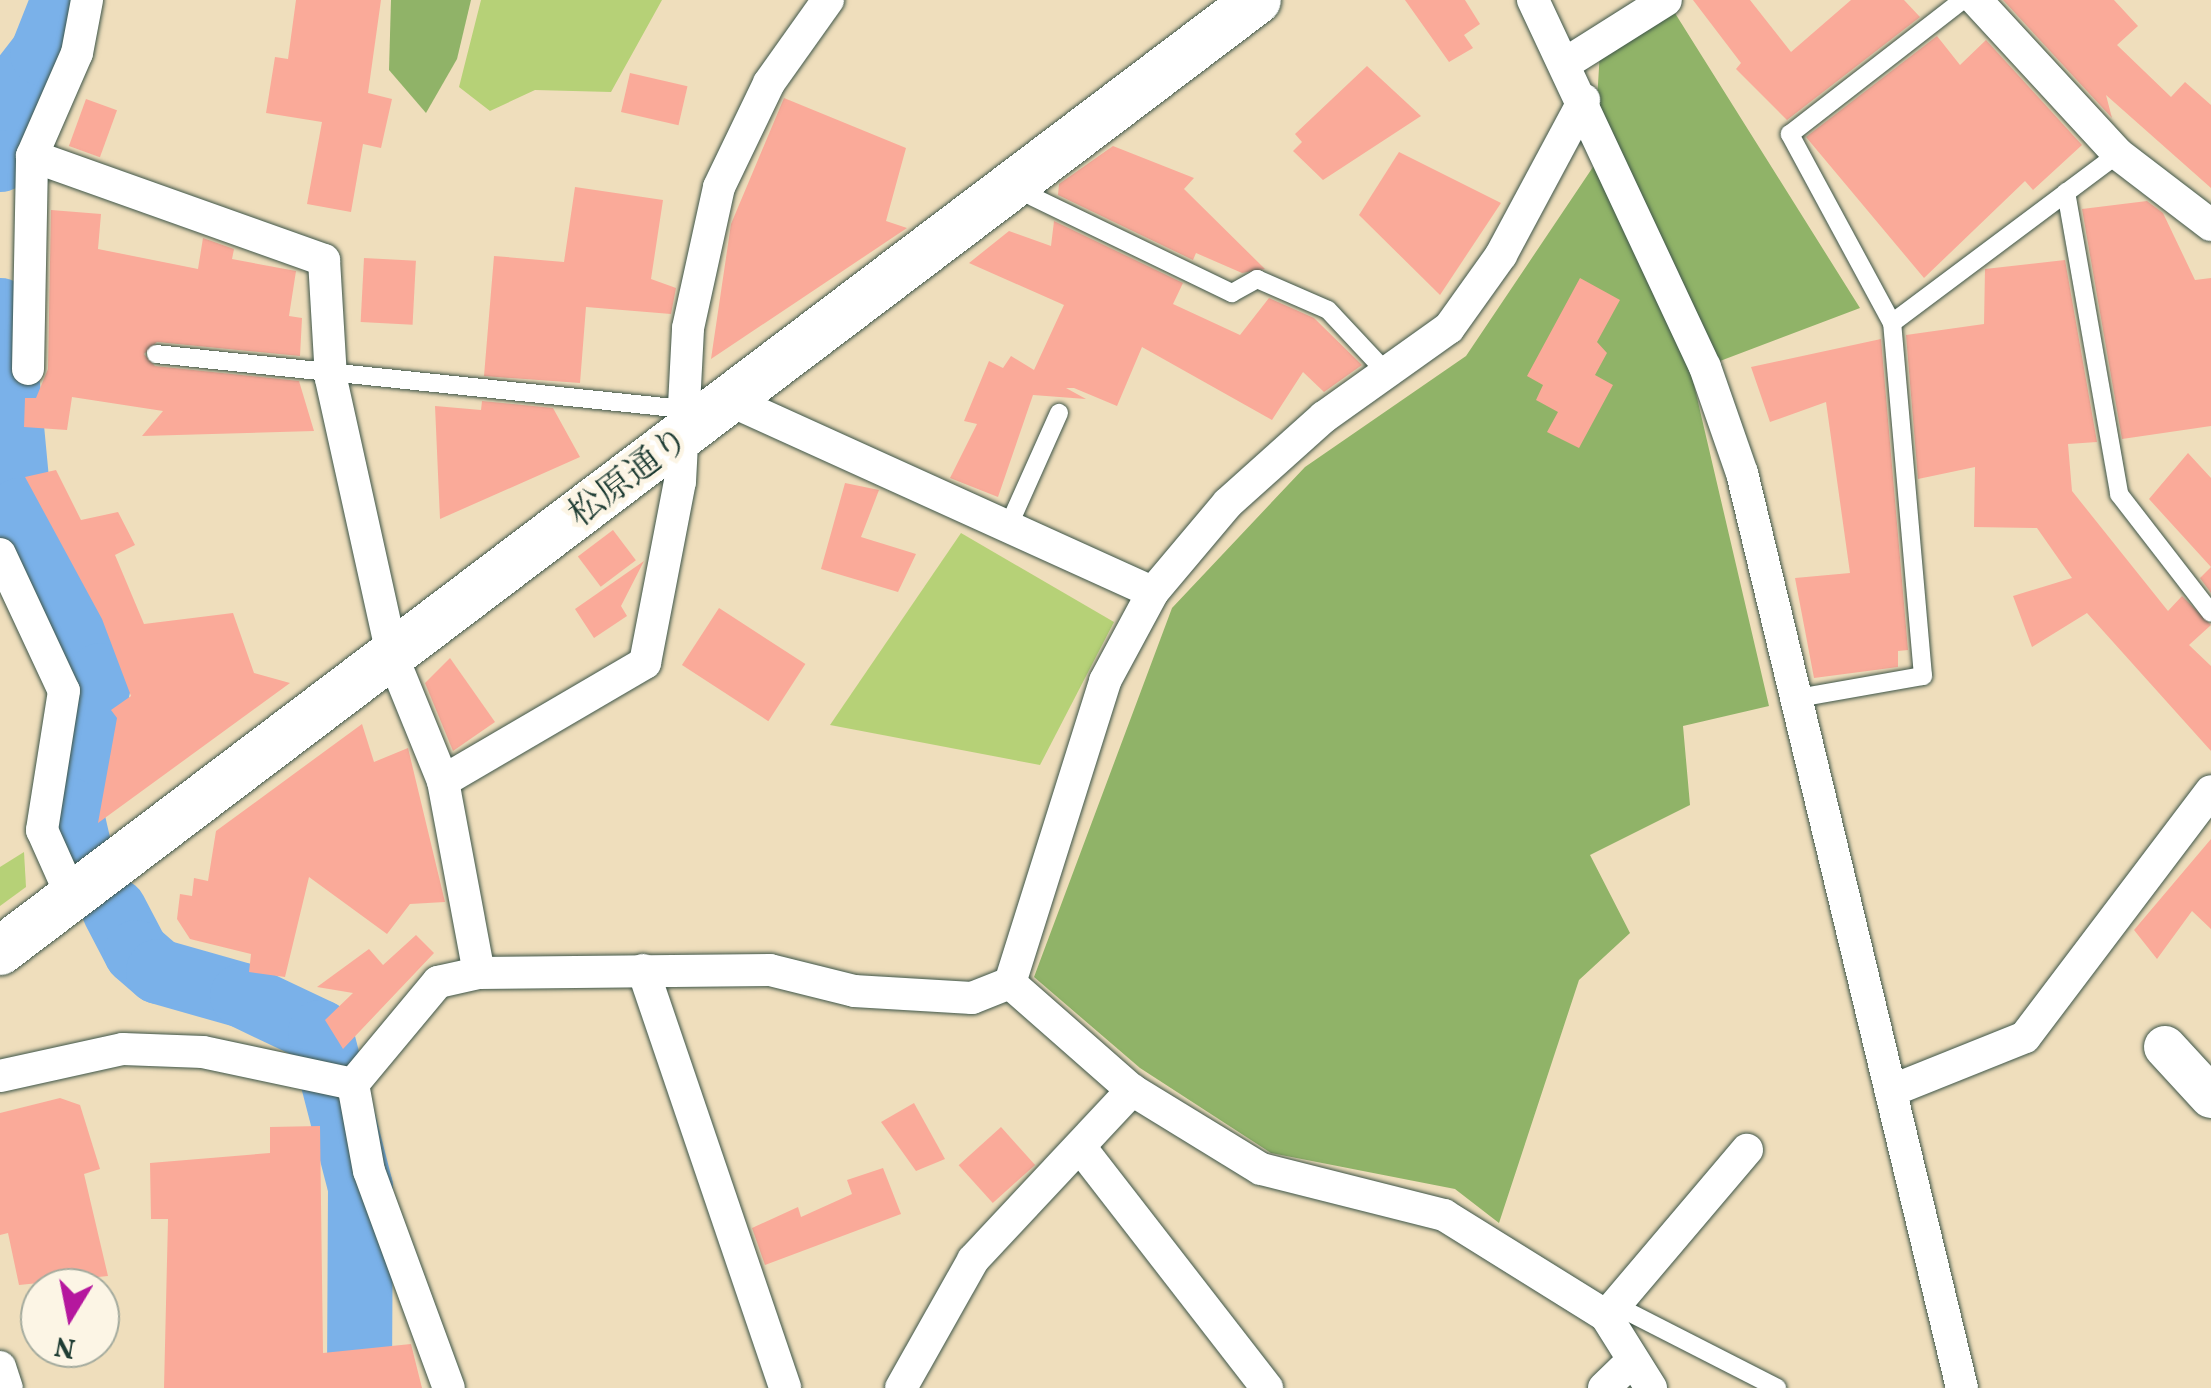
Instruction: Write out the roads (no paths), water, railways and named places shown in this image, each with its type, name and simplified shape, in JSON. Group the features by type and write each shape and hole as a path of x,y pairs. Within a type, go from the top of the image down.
{"main road":[{"name":"松原通り","path":"0,951 393,658 684,423 731,401 1257,0"}],"street":[{"path":"28,369 32,156 77,53 87,0"},
{"path":"444,781 645,663 684,423 688,328 719,187 769,84 828,0"},
{"path":"1533,0 1584,100 1705,367 1742,474 1791,699 1962,1388"},
{"path":"1566,63 1666,0"},
{"path":"1976,0 2118,154 2211,225"},
{"path":"449,1388 368,1171 353,1084 438,982 480,974 770,970 854,991 972,998 1010,982 1105,681 1152,592 1228,503 1386,372 1449,328 1501,255 1584,100"},
{"path":"32,156 324,260 332,379 393,658 444,781 480,974"},
{"path":"731,401 1152,592"},
{"path":"0,554 64,691 42,830 72,897"},
{"path":"1890,1092 2024,1037 2211,791"},
{"path":"643,970 785,1388"},
{"path":"1010,982 1132,1090 1261,1169 1444,1214 1612,1311 1632,1362 1652,1388"},
{"path":"2166,1047 2211,1097"},
{"path":"0,1076 122,1049 202,1052 353,1084"},
{"path":"902,1388 974,1260 1084,1152 1132,1090"},
{"path":"1612,1311 1747,1150"},
{"path":"1084,1152 1268,1388"},
{"path":"1604,1388 1632,1362"},
{"path":"0,1367 7,1388"}],"lane":[{"path":"1791,699 1923,676 1892,323 1790,134 1963,0"},
{"path":"1892,323 2118,154"},
{"path":"2066,192 2119,494 2211,613"},
{"path":"1033,197 1232,294 1257,279 1328,310 1386,372"},
{"path":"156,354 684,423"},
{"path":"1008,527 1059,413"},
{"path":"1612,1311 1777,1388"}],"waterway":[{"path":"0,159 7,98 42,53 63,0"},
{"path":"0,310 19,510 100,675 70,810 79,849"},
{"path":"114,910 136,952 158,971 242,995 320,1032 360,1187 359,1388"}]}
